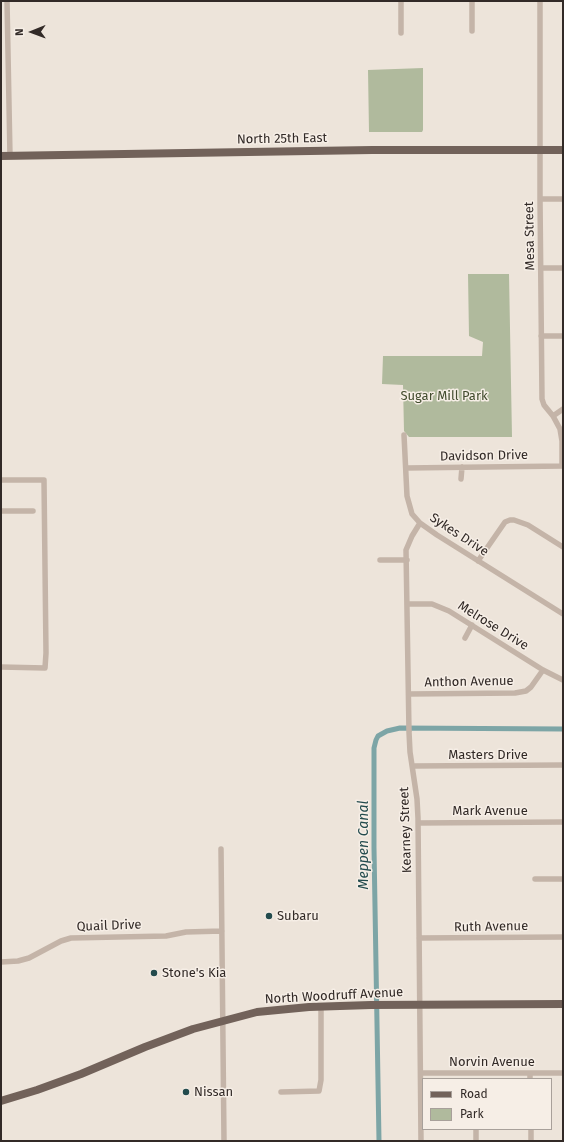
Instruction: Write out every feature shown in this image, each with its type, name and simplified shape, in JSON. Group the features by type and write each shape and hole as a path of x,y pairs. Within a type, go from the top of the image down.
{"main road":[{"name":"North 25th East","path":"1,156 372,150 563,150"},
{"name":"North Woodruff Avenue","path":"1,1101 38,1090 81,1074 170,1037 223,1020 257,1012 321,1006 381,1004 563,1004"}],"street":[{"path":"7,1 10,156"},
{"path":"401,1 401,33"},
{"path":"472,1 472,31"},
{"name":"Mesa Street","path":"540,1 542,399 544,405 553,416 560,429 563,466"},
{"path":"540,199 563,199"},
{"path":"541,268 563,268"},
{"path":"541,336 563,336"},
{"path":"553,416 563,409"},
{"name":"Sykes Drive","path":"404,435 409,508 412,514 420,523 437,535 563,614"},
{"name":"Davidson Drive","path":"406,468 563,466"},
{"path":"461,479 462,467"},
{"path":"1,480 44,480 46,653 45,668 1,667"},
{"path":"1,511 33,510"},
{"path":"478,561 506,522 510,520 514,520 528,526 563,547"},
{"name":"Kearney Street","path":"420,523 406,550 409,732 410,752 418,799 421,1141"},
{"path":"380,560 407,560"},
{"name":"Melrose Drive","path":"407,604 432,604 449,611 543,670 563,680"},
{"path":"465,638 472,626"},
{"name":"Anthon Avenue","path":"409,694 515,693 526,691 531,687 543,670"},
{"name":"Masters Drive","path":"413,766 563,766"},
{"name":"Mark Avenue","path":"418,823 563,822"},
{"path":"221,849 224,1141"},
{"path":"535,879 563,879"},
{"name":"Quail Drive","path":"1,962 10,962 30,958 61,941 71,938 166,936 186,932 222,931"},
{"name":"Ruth Avenue","path":"419,938 563,937"},
{"path":"281,1092 319,1091 321,1080 321,1006"},
{"name":"Norvin Avenue","path":"421,1074 530,1076 563,1072"},
{"path":"476,1130 476,1141"},
{"path":"531,1130 531,1141"}],"green space":[{"path":"423,68 422,132 369,132 368,70"},
{"name":"Sugar Mill Park","path":"468,274 509,274 512,437 409,437 404,431 403,385 382,384 383,356 482,356 483,342 469,336"}],"waterway":[{"name":"Meppen Canal","path":"379,1141 374,848 374,748 376,740 378,736 387,731 400,728 563,729"}],"place":[{"name":"Subaru","path":"269,916"},
{"name":"Stone's Kia","path":"154,973"},
{"name":"Nissan","path":"186,1092"}]}
